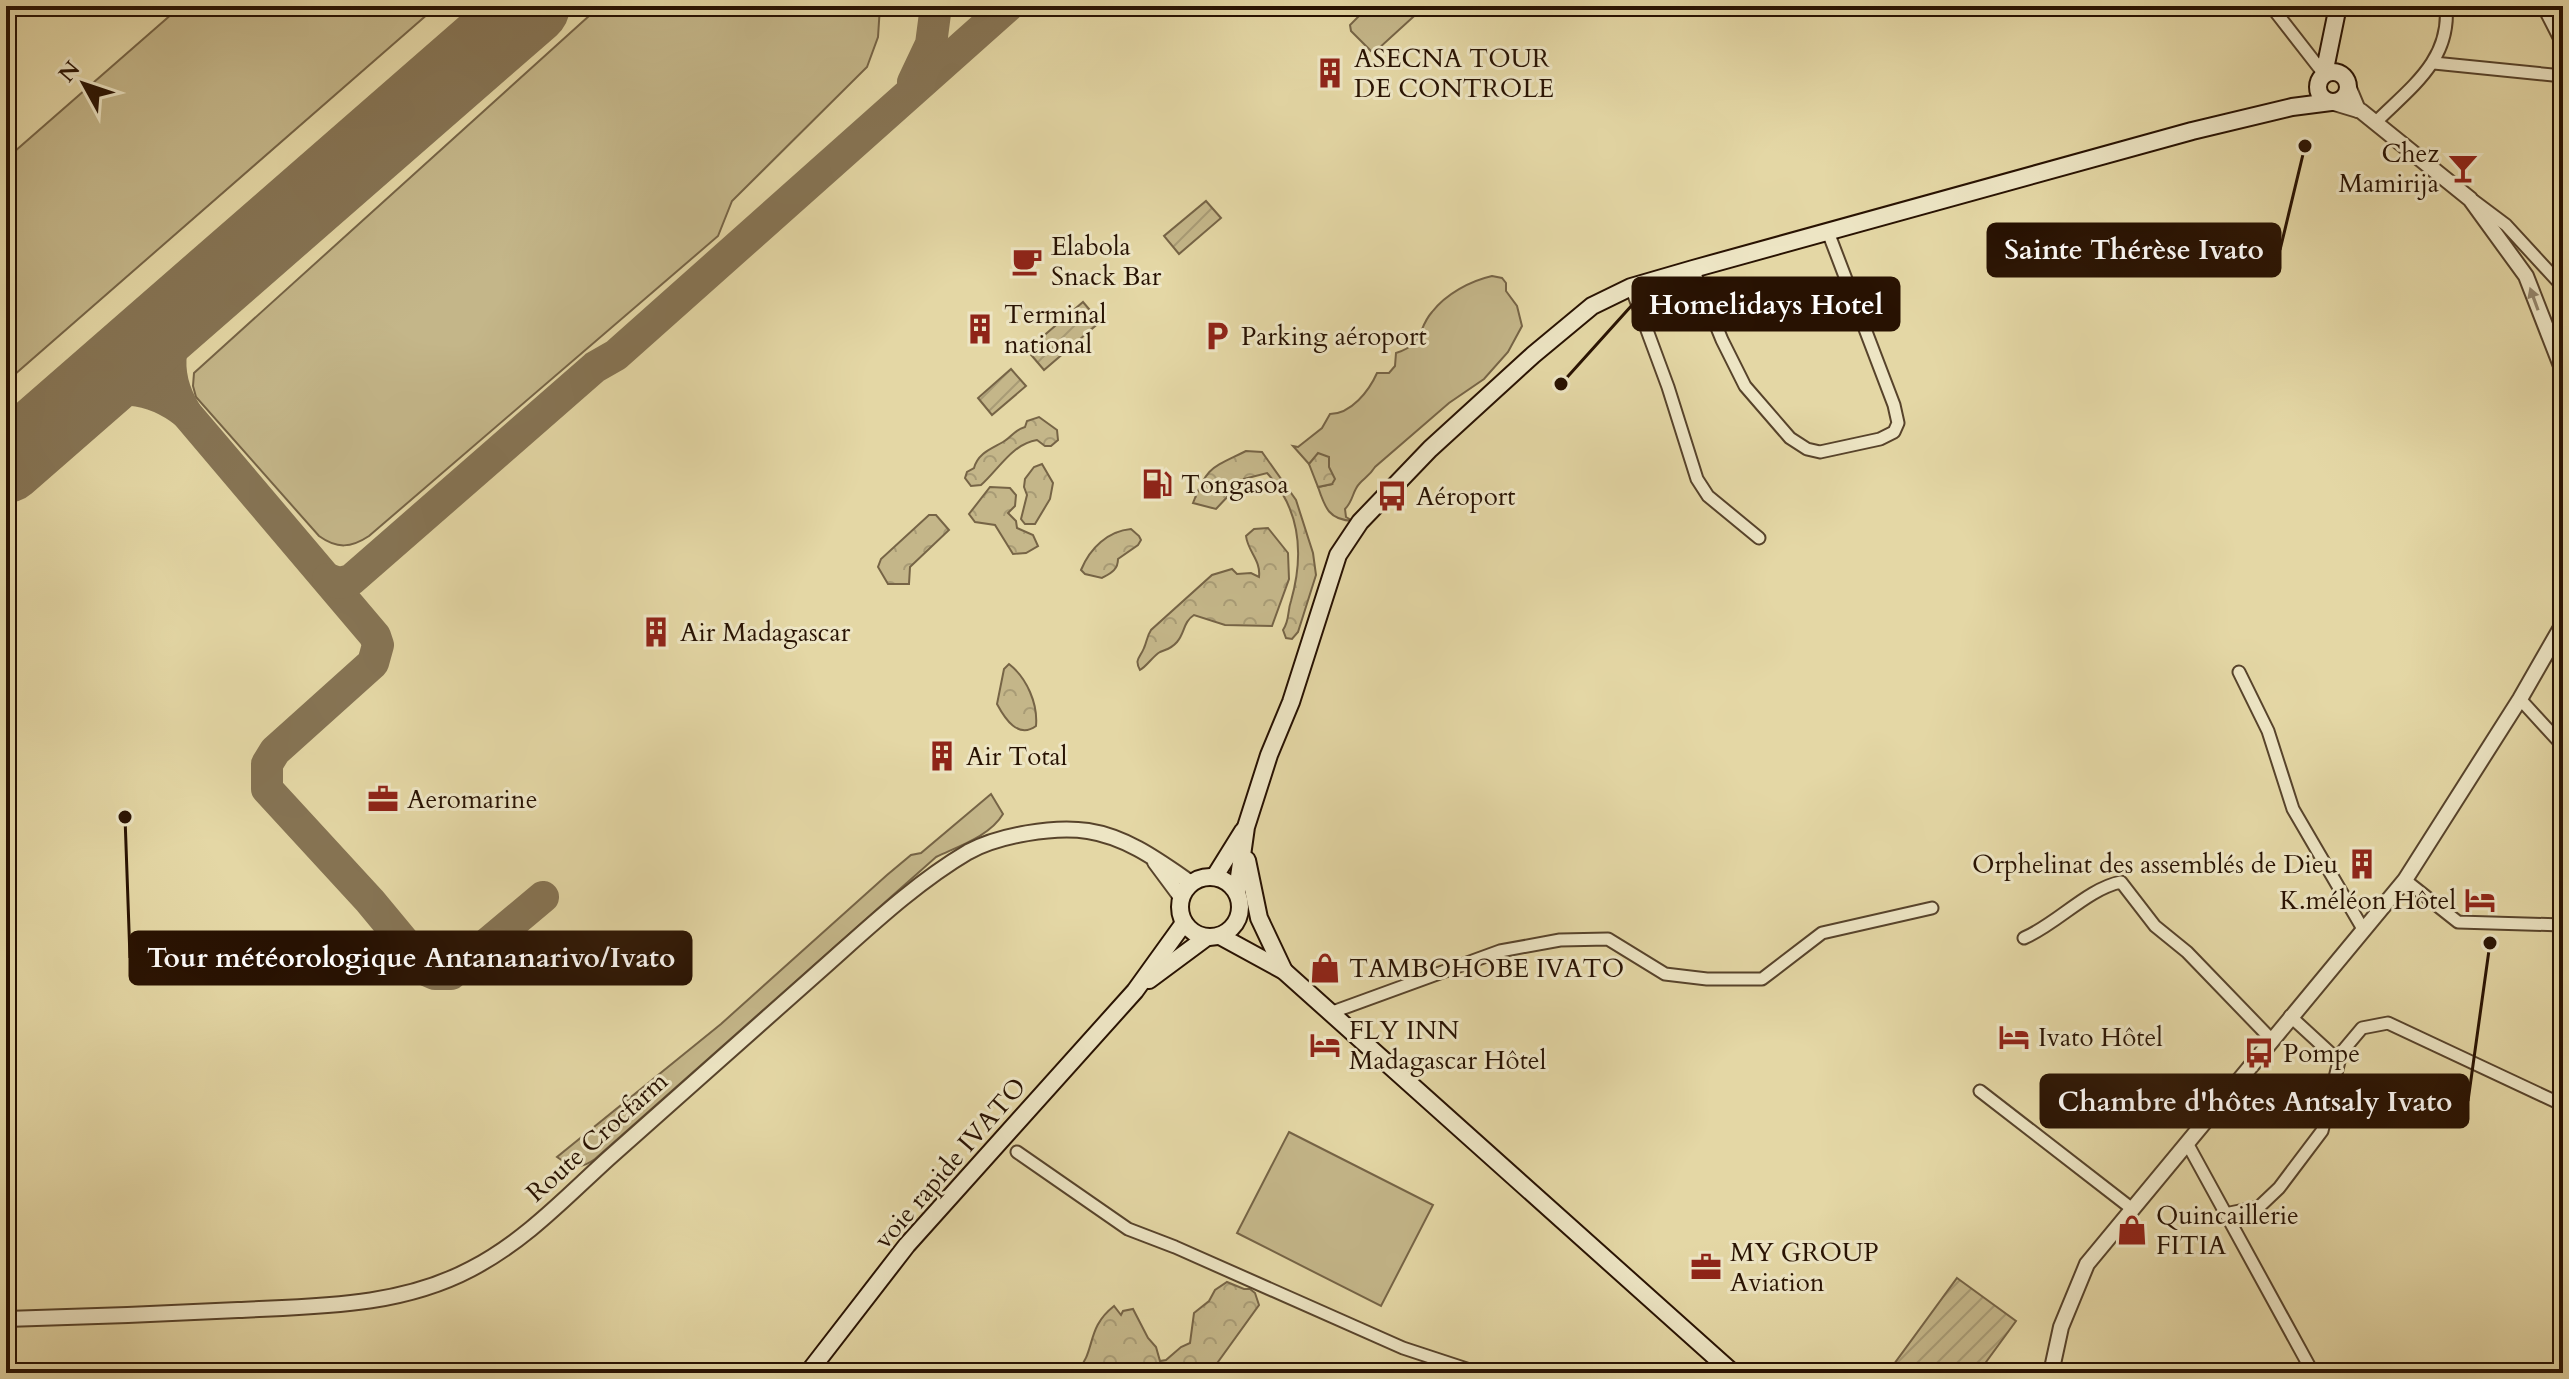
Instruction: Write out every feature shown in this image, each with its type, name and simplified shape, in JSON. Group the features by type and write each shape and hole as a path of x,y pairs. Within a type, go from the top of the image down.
{"main road":[{"path":"2331,102 2321,96 2321,80 2338,6"},
{"path":"1135,991 1213,937 1232,929 1239,917 1246,827 1269,755 1291,702 1338,555 1360,522 1430,449 1570,323 1592,306 1631,287 2192,131 2343,98 2346,81 2335,28"},
{"path":"2292,107 2330,71 2346,81"},
{"path":"1215,876 1246,827"},
{"path":"1246,827 1247,861 1259,918 1284,971"},
{"path":"1284,971 1213,937 1194,933 1184,923 1180,911 1186,890 1201,878 1215,876 1228,882 1284,971 1733,1373"},
{"path":"1135,991 1184,923"},
{"name":"voie rapide IVATO","path":"808,1373 918,1233 1135,991"}],"street":[{"path":"2271,6 2321,80"},
{"path":"2376,122 2434,63 2444,43 2446,6"},
{"path":"2543,6 2563,45"},
{"path":"2434,63 2563,76"},
{"path":"2346,81 2358,110"},
{"path":"2331,102 2358,110 2376,122 2506,225 2563,287"},
{"path":"2470,199 2526,276 2563,371"},
{"path":"1693,269 1745,386 1790,438 1807,449 1820,452 1880,439 1894,432 1898,423 1894,405 1828,232"},
{"path":"1631,287 1668,387 1697,479 1708,496 1759,538"},
{"path":"2051,1373 2061,1327 2087,1264 2405,880 2520,699 2563,624"},
{"path":"2239,672 2268,731 2293,809 2363,929"},
{"path":"2520,699 2563,746"},
{"name":"Route Crocfarm","path":"6,1319 110,1317 348,1304 433,1287 507,1247 552,1212 877,921 971,851 1019,835 1085,830 1109,835 1148,853 1186,890"},
{"path":"2405,880 2458,922 2563,925"},
{"path":"2024,938 2041,931 2055,918 2089,899 2104,886 2121,882 2155,926 2187,952 2271,1039"},
{"path":"1330,1013 1500,951 1560,940 1608,939 1665,974 1707,979 1762,979 1822,933 1932,908"},
{"path":"2290,1016 2339,1061"},
{"path":"2225,1214 2259,1207 2279,1188 2322,1131 2341,1053 2362,1028 2388,1023 2563,1105"},
{"path":"1980,1091 2131,1208"},
{"path":"2187,1143 2313,1373"},
{"path":"1017,1152 1128,1229 1403,1348 1479,1373"}],"green space":[{"path":"181,6 437,6 6,382 6,159"},
{"path":"600,6 880,6 878,37 867,67 732,201 718,236 369,536 344,545 326,540 319,536 196,397 194,373"},
{"path":"1350,6 1424,7 1372,52 1351,31 1350,25 1359,16"},
{"path":"1206,201 1221,218 1179,254 1164,236"},
{"path":"1492,276 1502,278 1506,283 1506,291 1517,306 1522,326 1508,352 1484,379 1449,403 1360,483 1345,509 1346,517 1353,521 1333,515 1318,487 1332,484 1314,459 1309,464 1293,446 1298,447 1322,428 1330,414 1352,406 1377,373 1389,373 1395,366 1396,353 1416,341 1427,318 1444,299 1475,281"},
{"path":"1083,302 1100,322 1044,370 1027,350"},
{"path":"1011,369 1026,386 992,415 978,398"},
{"path":"1039,417 1057,430 1058,440 1051,446 1037,440 1020,446 981,485 971,486 965,478 967,472 974,468 982,455 1025,427 1027,421"},
{"path":"1246,451 1262,452 1296,500 1313,553 1316,575 1298,632 1292,639 1286,638 1283,630 1298,567 1297,534 1287,502 1278,487 1267,473 1244,479 1216,509 1193,503 1202,482 1212,470"},
{"path":"1318,453 1329,457 1329,467 1335,479 1332,484 1318,487 1309,464"},
{"path":"1042,464 1053,483 1050,499 1035,524 1025,524 1021,519 1027,495 1025,479 1034,467"},
{"path":"990,487 1010,488 1016,495 1015,506 1008,513 1016,521 1017,528 1033,535 1038,546 1026,553 1013,554 995,525 975,522 969,514"},
{"path":"929,515 936,515 949,530 910,567 909,584 888,584 878,567 881,559"},
{"path":"1268,528 1288,553 1289,579 1272,626 1225,625 1194,615 1180,639 1140,670 1138,661 1151,630 1212,575 1232,569 1237,574 1251,573 1259,577 1246,536 1254,529"},
{"path":"1131,529 1141,540 1118,559 1111,573 1102,578 1081,570 1089,555 1107,537"},
{"path":"1009,664 1021,676 1033,700 1036,726 1029,729 1013,726 997,704 1004,669"},
{"path":"991,794 1003,814 997,822 973,840 936,857 595,1159 576,1166 557,1157 721,1024 887,875 911,855 921,853"},
{"path":"1289,1132 1433,1205 1381,1306 1237,1233"},
{"path":"1957,1278 2016,1321 1978,1373 1891,1373 1889,1371"},
{"path":"1227,1282 1250,1289 1259,1305 1210,1373 1076,1373 1087,1356 1099,1323 1114,1306 1121,1315 1123,1311 1133,1309 1156,1347 1160,1361 1166,1360 1190,1343 1194,1313"}],"taxiway":[{"path":"913,82 931,44 936,6"},
{"path":"328,579 339,583 351,580 595,367 616,355 1008,6"},
{"path":"186,413 172,381 171,351 181,322 201,294"},
{"path":"73,405 101,392 131,390 159,397 186,413 375,636 378,645 373,663 275,751 267,764 267,789 370,901 428,971 451,974 543,897"}],"runway":[{"path":"6,464 531,6"}],"place":[{"name":"ASECNA TOUR DE CONTROLE","path":"1330,73"},
{"name":"Sainte Thérèse Ivato","path":"2305,146"},
{"name":"Chez Mamirija","path":"2463,168"},
{"name":"Elabola Snack Bar","path":"1027,261"},
{"name":"Terminal national","path":"980,329"},
{"name":"Parking aéroport","path":"1217,336"},
{"name":"Homelidays Hotel","path":"1561,384"},
{"name":"Tongasoa","path":"1157,484"},
{"name":"Aéroport","path":"1392,496"},
{"name":"Air Madagascar","path":"656,632"},
{"name":"Air Total","path":"942,756"},
{"name":"Aeromarine","path":"383,799"},
{"name":"Tour météorologique Antananarivo/Ivato","path":"125,817"},
{"name":"Orphelinat des assemblés de Dieu","path":"2362,864"},
{"name":"K.méléon Hôtel","path":"2480,900"},
{"name":"Chambre d'hôtes Antsaly Ivato","path":"2490,943"},
{"name":"TAMBOHOBE IVATO","path":"1325,968"},
{"name":"Ivato Hôtel","path":"2014,1037"},
{"name":"FLY INN Madagascar Hôtel","path":"1325,1045"},
{"name":"Pompe","path":"2259,1053"},
{"name":"Quincaillerie FITIA","path":"2132,1230"},
{"name":"MY GROUP Aviation","path":"1706,1267"}]}
